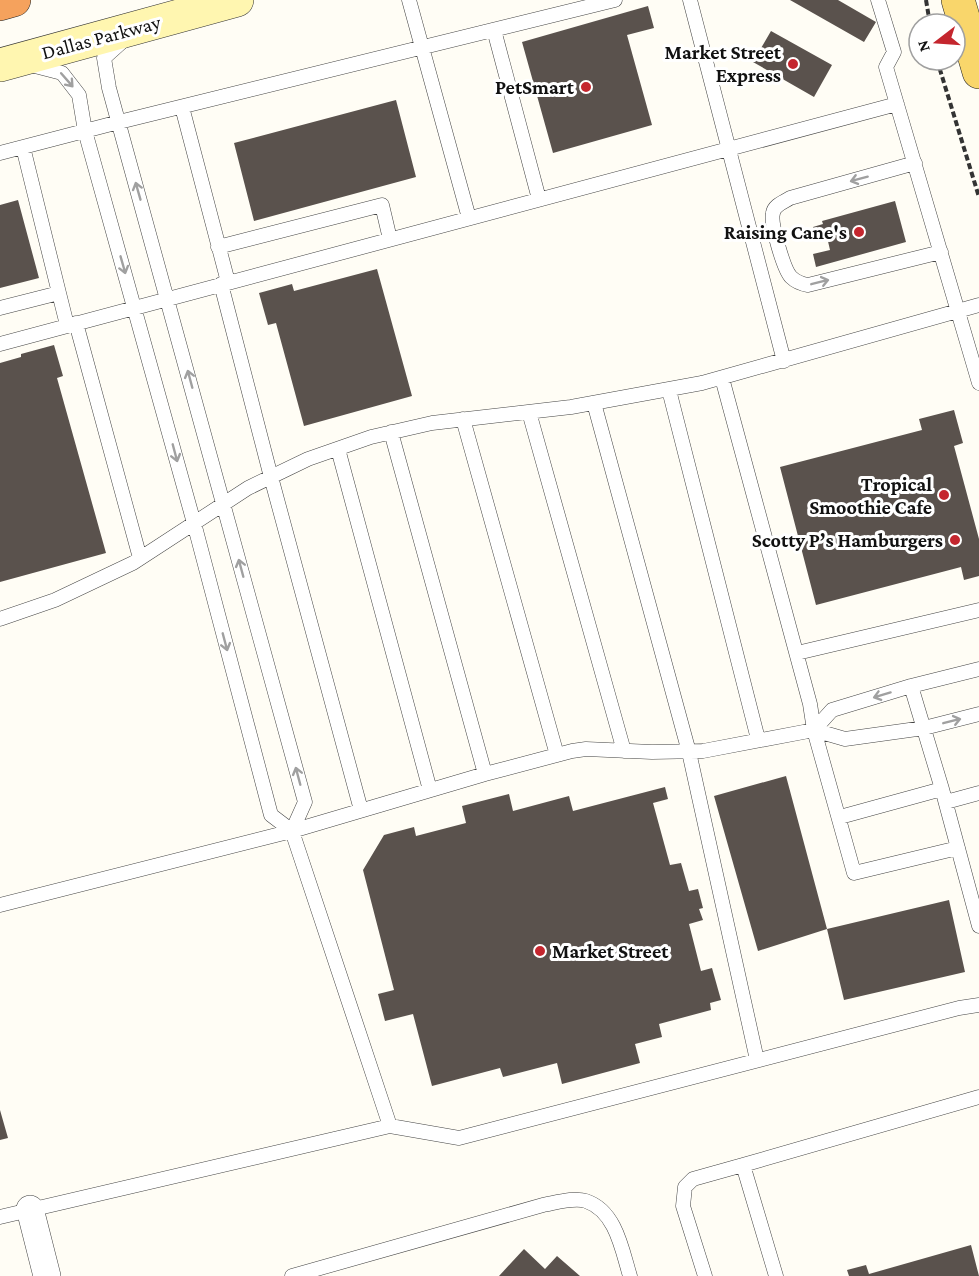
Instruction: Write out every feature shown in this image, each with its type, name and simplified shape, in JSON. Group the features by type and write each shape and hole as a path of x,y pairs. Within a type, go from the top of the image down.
{"highway":[{"path":"0,4 14,0"}],"main road":[{"name":"Dallas Parkway","path":"7,63 237,0"},
{"path":"958,0 979,72"}],"street":[{"path":"30,1209 47,1276"}],"lane":[{"path":"409,0 469,218"},
{"path":"0,153 615,0"},
{"path":"690,0 784,361"},
{"path":"878,0 894,52 886,67 979,383"},
{"path":"137,27 104,58 109,88 305,802 292,831"},
{"path":"494,30 539,200"},
{"path":"7,63 62,73 79,95 85,131 194,523 271,815 292,831 390,1126"},
{"path":"0,344 897,104"},
{"path":"182,107 218,247 224,283 271,477 361,810"},
{"path":"22,147 59,293 71,324 140,558"},
{"path":"915,163 790,198 776,206 772,214 778,247 789,276 808,285 941,252"},
{"path":"218,247 382,205 390,239"},
{"path":"0,308 59,293"},
{"path":"0,619 55,600 140,558 248,488 308,459 370,437 432,423 594,403 669,390 784,361 979,305"},
{"path":"722,378 810,704 814,730 854,873 958,848"},
{"path":"669,390 758,740"},
{"path":"594,403 689,752 757,1060"},
{"path":"529,412 624,750"},
{"path":"463,420 557,755"},
{"path":"391,432 485,774"},
{"path":"338,448 430,790"},
{"path":"796,653 979,610"},
{"path":"814,730 832,710 911,686 979,669"},
{"path":"911,686 979,926"},
{"path":"0,905 292,831 485,774 586,749 703,751 814,730 845,739 924,728 979,714"},
{"path":"840,817 944,796 979,793"},
{"path":"0,1217 390,1126 459,1138 959,1008 979,1005"},
{"path":"705,1276 683,1206 685,1188 693,1179 979,1097"},
{"path":"743,1165 776,1276"},
{"path":"292,1276 543,1205 585,1201 612,1223 630,1276"}],"path":[{"path":"941,72 979,197"}],"building":[{"name":"Market Street Express","path":"790,0 838,0 876,22 864,42"},
{"path":"648,6 654,28 627,35 652,125 553,153 522,42"},
{"name":"Market Street Express","path":"771,31 832,65 814,97 753,62"},
{"path":"396,100 416,177 254,221 234,143"},
{"path":"18,200 39,278 0,288 0,205"},
{"name":"Raising Cane's","path":"895,201 906,242 816,267 813,254 830,250 827,237 817,240 813,227 823,224 822,221"},
{"path":"377,269 412,396 304,426 276,323 268,325 259,293 292,284 294,291"},
{"path":"54,345 63,376 57,378 106,553 0,582 0,363 21,357 21,354"},
{"path":"954,410 963,443 954,446 979,539 979,576 964,580 961,567 816,605 780,467 922,430 919,419"},
{"path":"786,776 827,929 758,951 714,796"},
{"name":"Market Street","path":"665,787 668,799 653,803 670,865 681,863 689,891 698,889 703,908 699,909 703,920 689,924 701,971 712,968 721,1000 710,1003 711,1010 659,1024 662,1037 635,1044 640,1063 562,1084 557,1063 503,1077 500,1068 432,1086 413,1014 385,1021 378,994 394,990 363,870 384,835 414,827 416,836 466,823 462,806 509,794 513,811 569,796 573,811"},
{"path":"949,900 965,972 844,1000 827,929"},
{"path":"0,1110 8,1138 0,1140"},
{"path":"971,1245 979,1276 849,1276 847,1270 866,1265 869,1274"},
{"path":"524,1249 545,1269 557,1256 580,1276 499,1276"}],"place":[{"name":"Market Street Express","path":"793,64"},
{"name":"PetSmart","path":"586,87"},
{"name":"Raising Cane's","path":"859,232"},
{"name":"Tropical Smoothie Cafe","path":"944,495"},
{"name":"Scotty P’s Hamburgers","path":"955,540"},
{"name":"Market Street","path":"540,951"}]}
